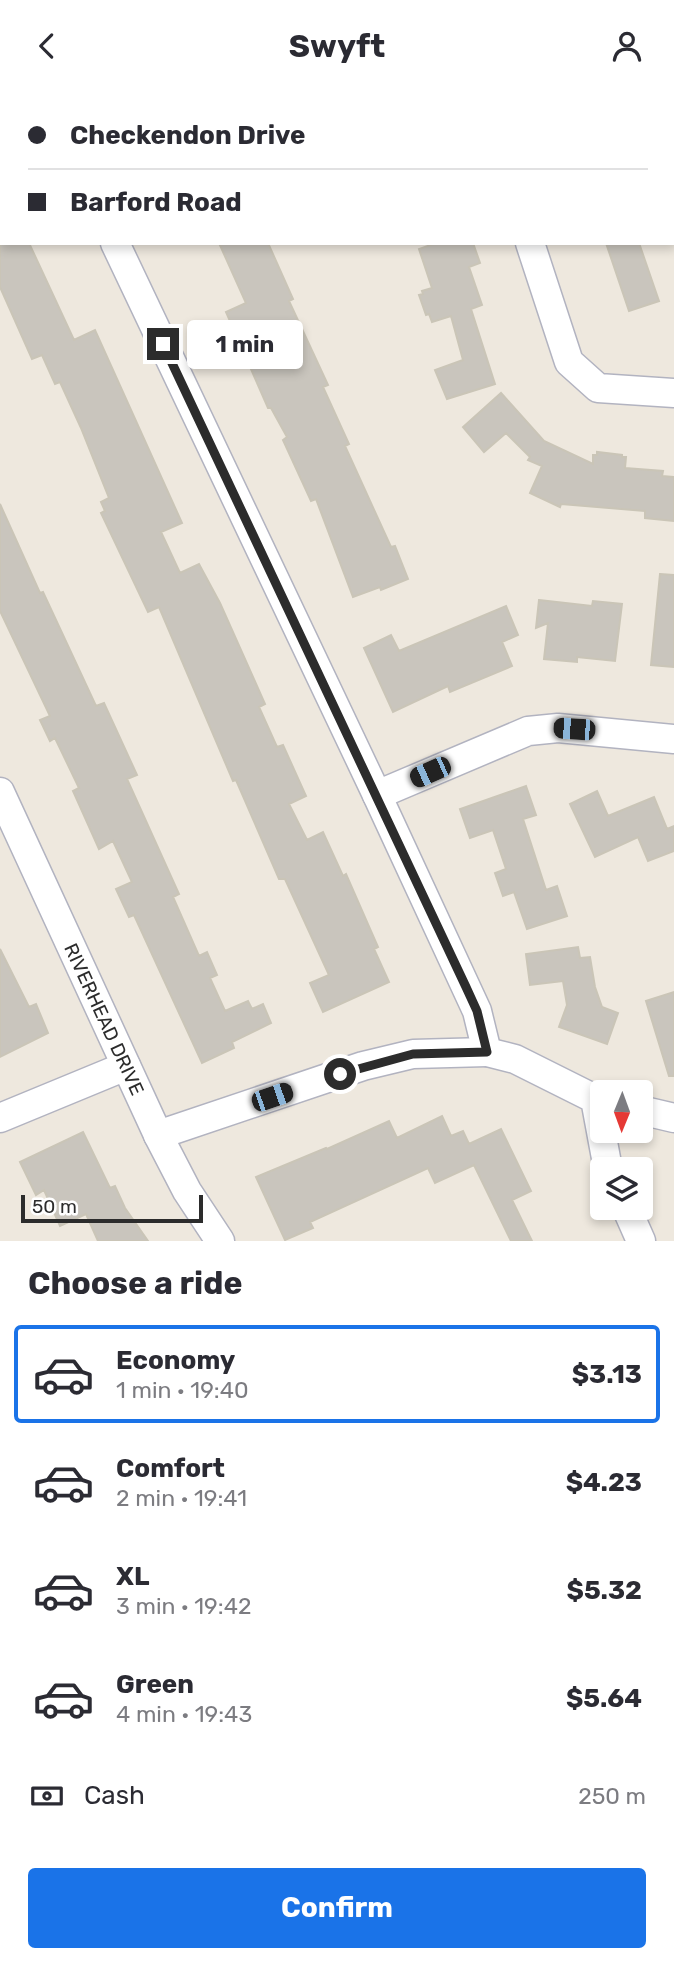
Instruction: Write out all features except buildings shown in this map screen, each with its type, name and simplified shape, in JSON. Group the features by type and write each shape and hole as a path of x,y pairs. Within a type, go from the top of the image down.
{"street":[{"path":"116,245 477,1011 487,1052"},
{"path":"531,245 569,362 598,388 674,393"},
{"path":"377,795 528,731 558,728 674,739"},
{"name":"RIVERHEAD DRIVE","path":"0,792 158,1135 187,1191 220,1241"},
{"path":"158,1135 413,1054 487,1052 516,1059 590,1096"},
{"path":"0,1118 126,1066"},
{"path":"653,1113 674,1118"},
{"path":"632,1220 641,1241"}],"route":[{"path":"163,344 477,1011 487,1052 413,1054 340,1074"}]}
